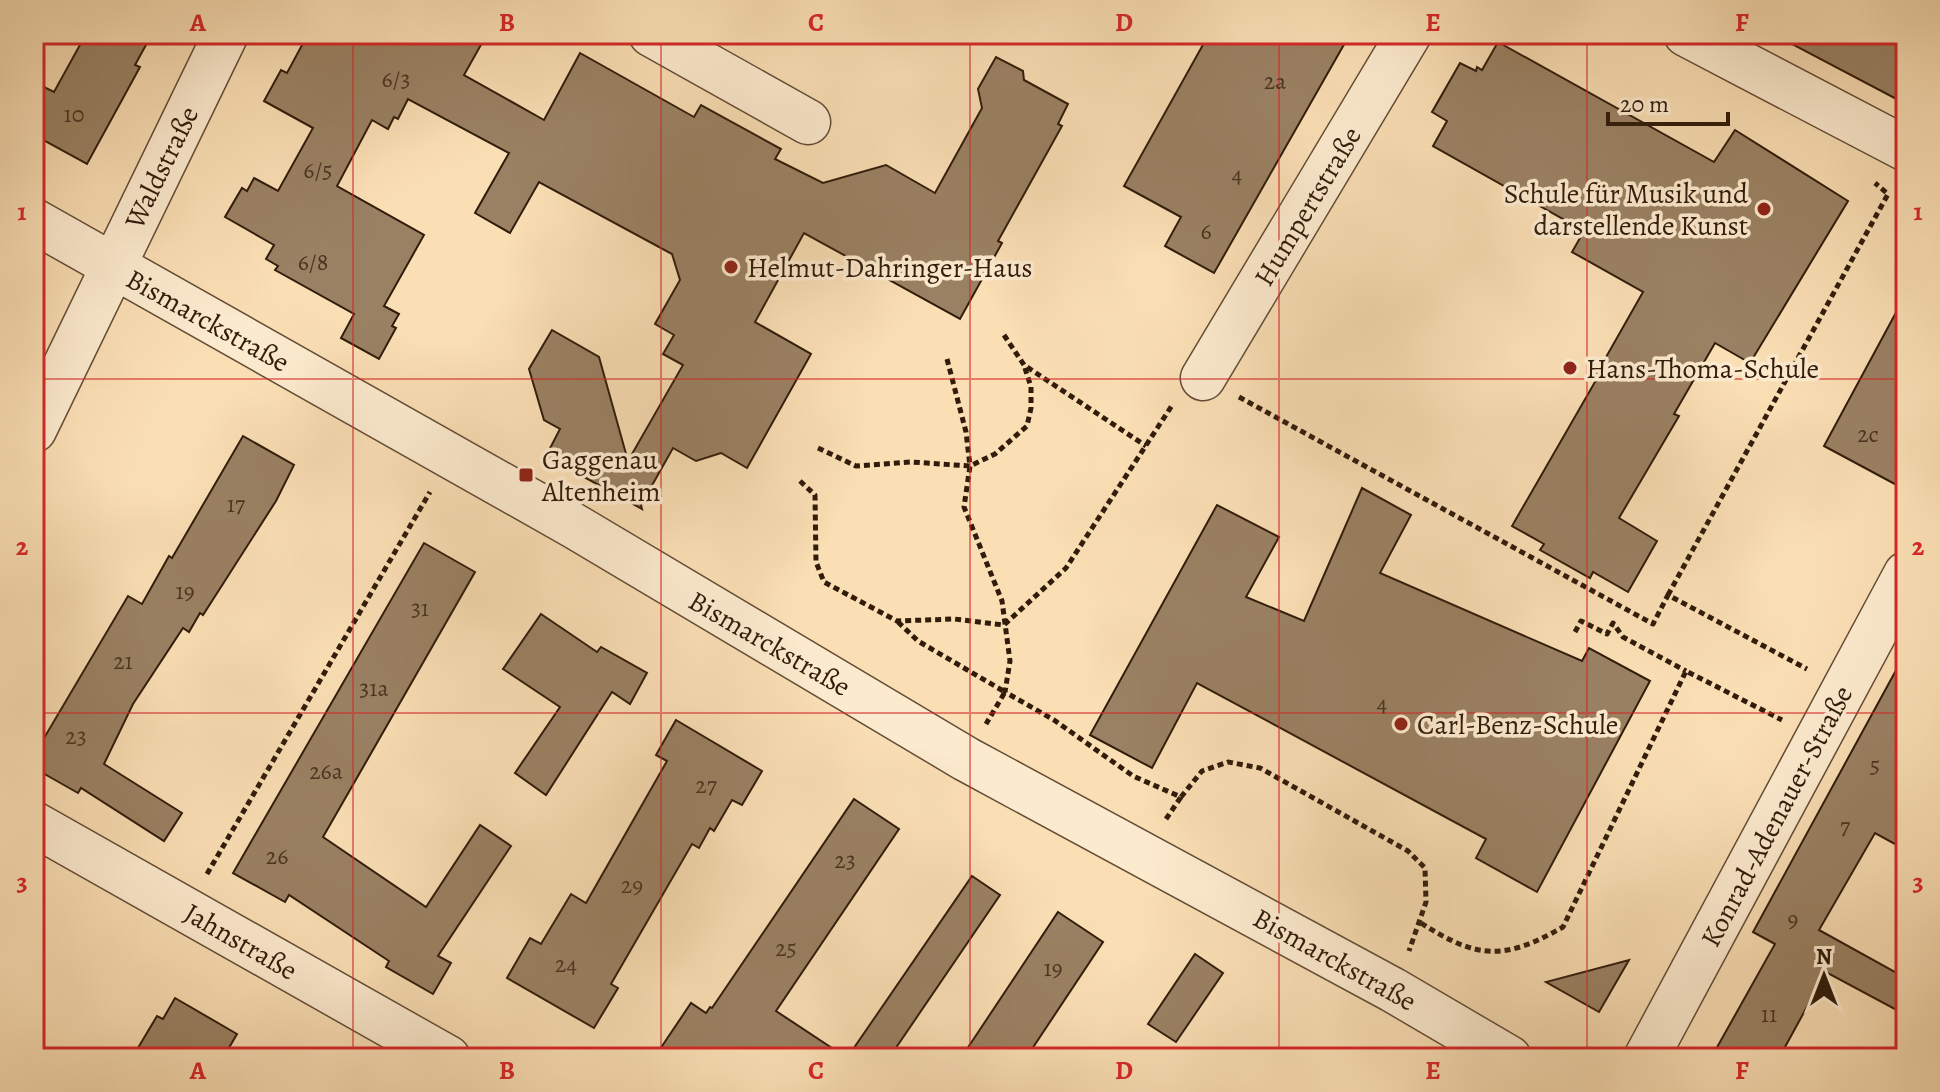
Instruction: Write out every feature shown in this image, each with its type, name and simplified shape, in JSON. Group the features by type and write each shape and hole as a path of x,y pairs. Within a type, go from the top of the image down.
{"street":[{"name":"Waldstraße","path":"34,430 226,34"},
{"path":"651,34 808,122"},
{"name":"Humpertstraße","path":"1203,378 1409,34"},
{"path":"1686,34 1906,149"},
{"name":"Bismarckstraße","path":"34,221 576,527 966,759 1393,990 1509,1058"},
{"name":"Konrad-Adenauer-Straße","path":"1646,1058 1906,574"},
{"name":"Jahnstraße","path":"34,824 448,1058"}],"path":[{"path":"1251,405 1653,624 1875,215"},
{"path":"818,448 856,466 911,462 970,466 995,454 1015,440 1027,426 1031,408 1031,387 1024,365 1004,335"},
{"path":"947,359 966,432 970,466 964,507 1002,601 1010,661 1005,692 966,759"},
{"path":"1024,365 1146,446"},
{"path":"897,621 954,619 1004,625 1066,568 1175,401 1203,378"},
{"path":"187,910 451,456"},
{"path":"800,481 815,495 816,562 824,582 897,621 918,641 1054,720 1133,776 1181,797 1202,771 1215,766 1228,762 1260,768 1408,851 1425,868 1426,902 1421,923 1393,990"},
{"path":"1668,595 1804,668"},
{"path":"1575,632 1581,621 1607,634 1613,623 1623,637 1817,738"},
{"path":"1421,923 1452,943 1490,953 1532,945 1563,927 1686,671"}],"building":[{"path":"86,34 152,34 135,65 140,67 87,164 34,135 34,82 54,92"},
{"path":"308,34 487,34 464,75 544,120 580,53 694,117 701,105 781,149 775,159 823,183 886,165 935,193 982,108 978,89 996,57 1023,71 1024,80 1068,104 1058,124 1062,126 998,241 1002,243 960,319 804,233 755,322 811,354 747,468 721,453 696,461 673,448 641,505 642,509 546,456 560,429 544,420 529,369 552,330 599,357 628,461 683,365 663,354 674,335 655,324 680,280 672,254 539,182 510,233 475,213 509,153 408,99 398,119 394,117 388,129 372,120 337,186 424,235 384,306 399,314 392,326 396,328 379,359 341,338 354,314 275,270 278,266 266,259 274,245 225,217 242,188 247,191 254,178 278,191 313,128 264,101 281,70 287,73"},
{"path":"1209,34 1350,34 1214,273 1165,246 1181,217 1124,186"},
{"path":"1773,34 1906,34 1906,104"},
{"path":"1498,42 1714,162 1735,130 1848,201 1750,363 1715,343 1674,414 1679,416 1619,518 1657,541 1628,592 1593,572 1590,578 1540,550 1544,544 1512,526 1643,292 1572,252 1584,231 1433,146 1447,121 1432,112 1460,63 1476,71 1477,67 1482,70"},
{"path":"1906,294 1906,490 1824,446"},
{"path":"243,436 294,465 276,501 203,615 200,613 189,632 183,628 133,704 104,764 182,813 164,841 81,788 78,793 34,768 34,755 128,596 142,604"},
{"path":"1362,488 1411,515 1380,573 1582,661 1589,648 1650,681 1537,892 1476,858 1486,839 1197,683 1152,768 1090,735 1217,505 1279,537 1246,597 1304,621"},
{"path":"424,543 475,572 323,837 426,907 480,825 511,846 438,956 451,963 433,994 386,967 389,961 289,895 285,902 233,873"},
{"path":"541,614 597,652 601,647 647,673 630,704 612,692 546,795 515,773 560,707 503,669"},
{"path":"1906,652 1906,850 1875,833 1819,930 1906,978 1906,1015 1826,972 1779,1058 1711,1058 1775,944 1753,932"},
{"path":"676,720 762,771 742,805 732,800 714,831 710,828 699,848 692,844 611,984 618,988 594,1028 507,978 530,938 541,944 571,894 586,903 667,761 656,755"},
{"path":"854,799 899,829 776,1011 847,1058 654,1058 691,1003 706,1013 712,1008"},
{"path":"972,876 1000,895 889,1058 847,1058"},
{"path":"1058,912 1103,942 1026,1058 961,1058"},
{"path":"1195,954 1223,973 1176,1042 1148,1024"},
{"path":"1629,960 1599,1012 1546,982"},
{"path":"175,998 237,1034 223,1058 132,1058 157,1016 163,1019"}],"place":[{"name":"Schule für Musik und darstellende Kunst","path":"1764,209"},
{"name":"Helmut-Dahringer-Haus","path":"731,267"},
{"name":"Hans-Thoma-Schule","path":"1570,368"},
{"name":"Gaggenau Altenheim","path":"526,475"},
{"name":"Carl-Benz-Schule","path":"1401,724"}]}
